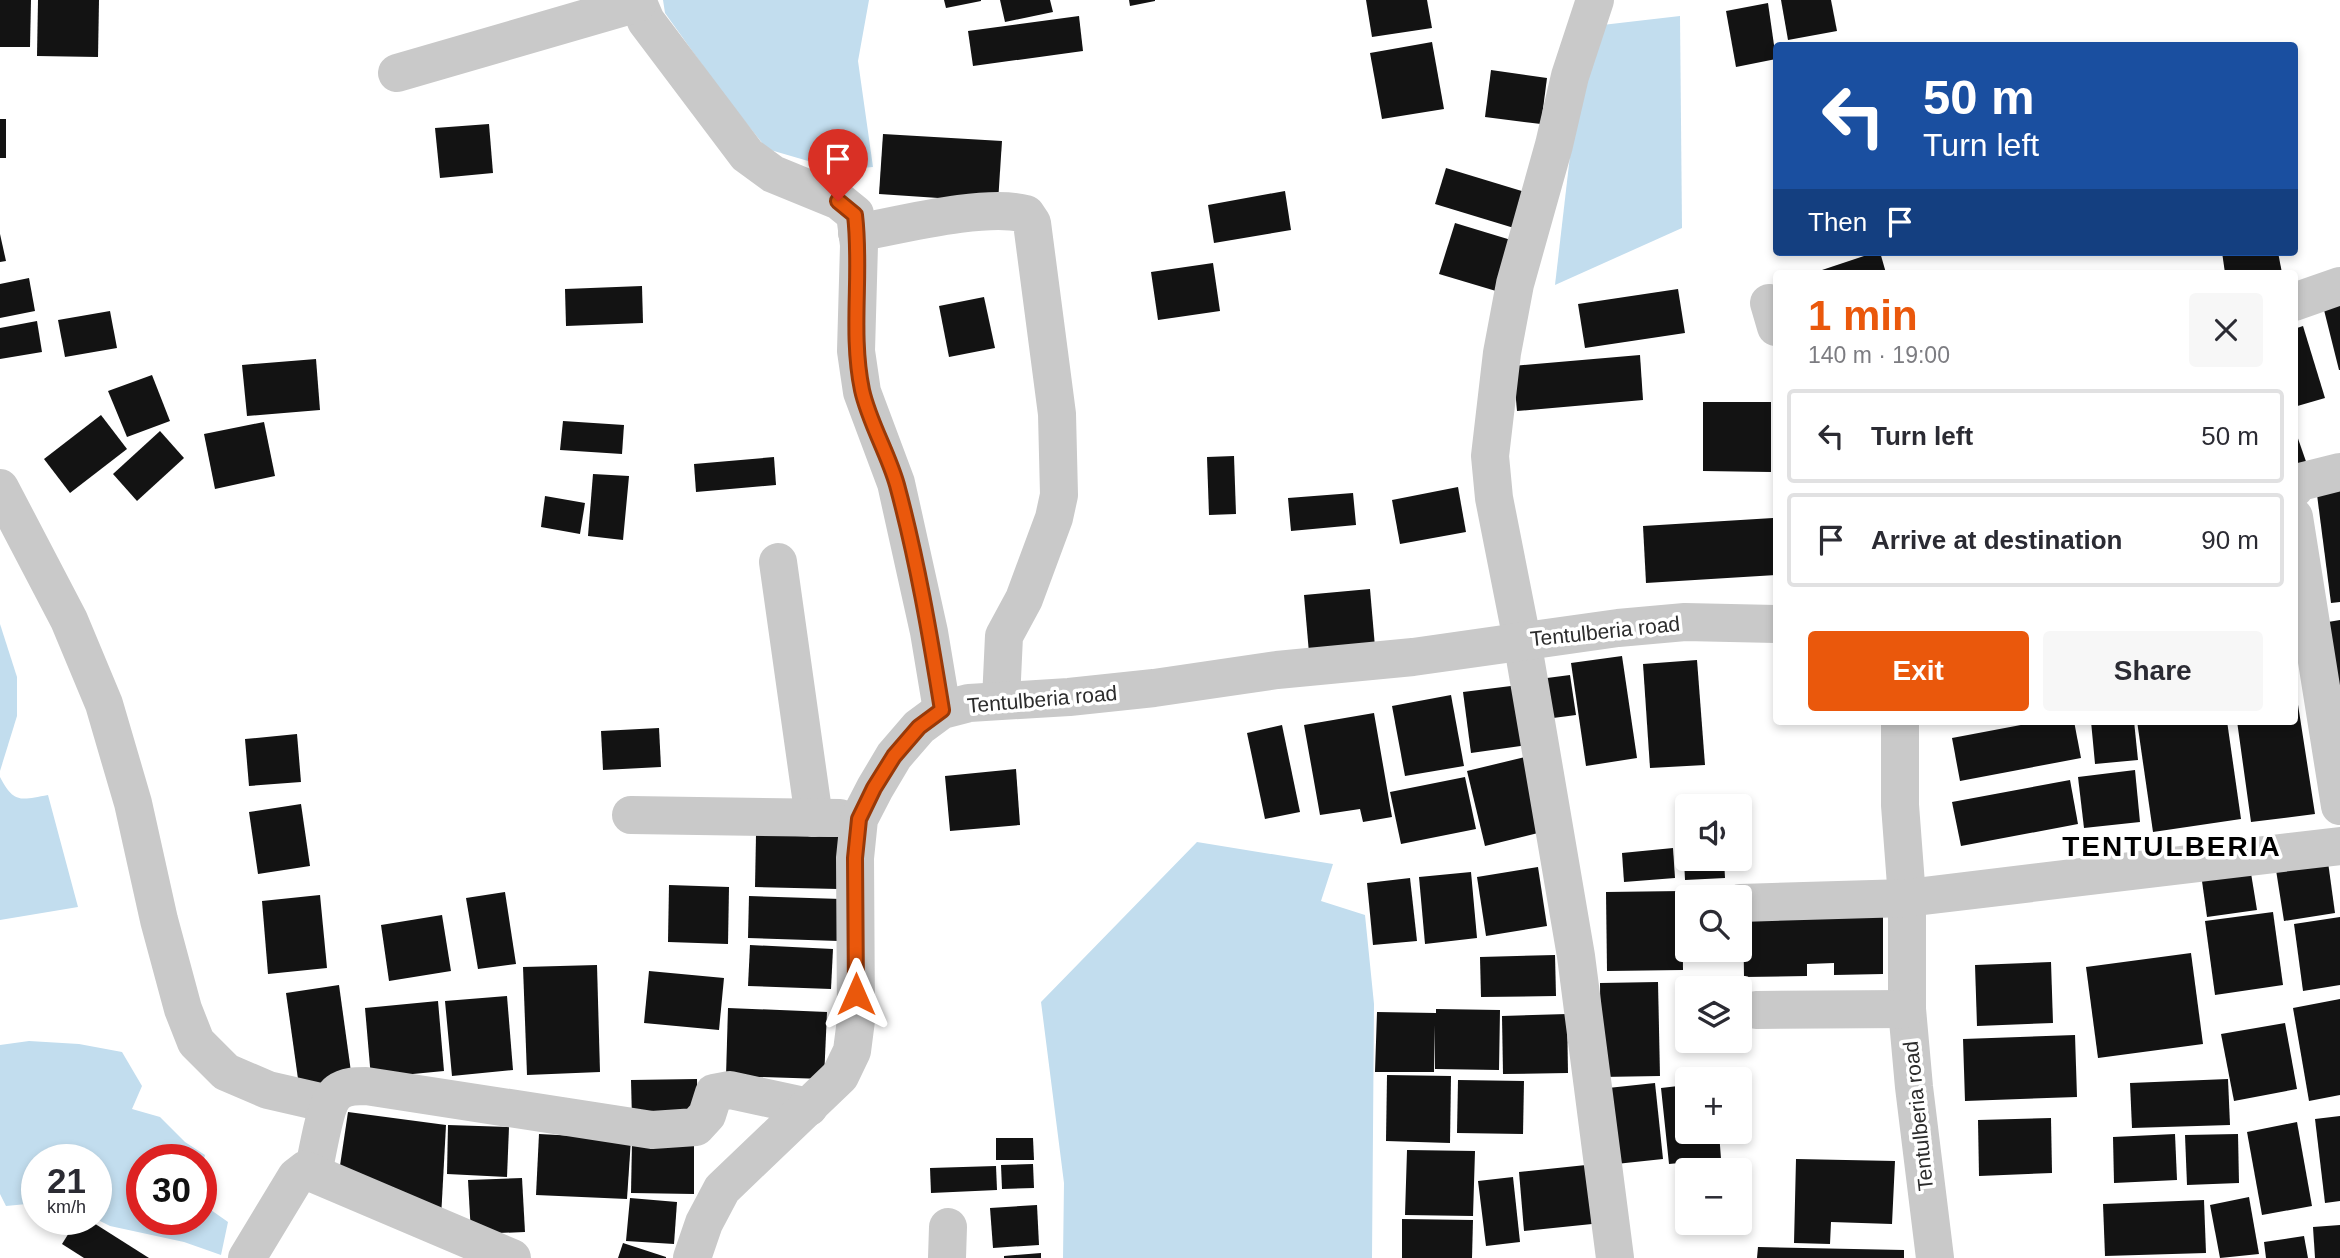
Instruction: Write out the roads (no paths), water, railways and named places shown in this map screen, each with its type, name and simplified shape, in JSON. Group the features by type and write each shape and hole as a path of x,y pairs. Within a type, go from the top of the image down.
{"street":[{"path":"1595,0 1570,76 1554,145 1514,284 1494,412 1490,456 1494,498 1522,640 1576,956 1615,1258"},
{"path":"397,73 638,1 646,21 747,155 773,174 838,201 855,215 859,245 856,351 862,392 897,483 929,632 942,710"},
{"path":"857,233 963,214 1014,210 1026,214 1032,223 1057,414 1059,495 1054,518 1024,599 1004,636 1001,701"},
{"path":"2298,301 2340,286"},
{"path":"2298,484 2340,472"},
{"path":"0,488 69,620 104,704 133,803 159,920 183,1009 196,1042 226,1072 268,1090 329,1104"},
{"path":"778,562 814,818"},
{"path":"2298,564 2306,657 2340,806"},
{"name":"Tentulberia road","path":"692,1258 722,1189 840,1076 852,1051 856,1020 855,858 859,819 894,756 919,727 942,710 969,703 1069,697 1154,688 1278,670 1413,657 1522,640 1685,622 1773,624"},
{"name":"Tentulberia road","path":"1907,725 1900,805 1907,898 1908,1009 1914,1087 1935,1258"},
{"path":"631,815 859,819"},
{"path":"1752,903 1907,898 2340,846"},
{"path":"1756,1010 1908,1009"},
{"path":"313,1172 329,1104 337,1092 350,1086 366,1086 652,1130 696,1126 707,1115 714,1093 730,1090 809,1107"},
{"path":"247,1258 296,1177 305,1170 512,1258"}],"water":[{"path":"663,0 869,0 858,61 873,167 839,170 767,149 726,98 665,13"},
{"path":"1680,16 1682,228 1555,285 1585,27"},
{"path":"0,624 17,677 17,716 0,771"},
{"path":"0,777 10,792 19,798 48,795 78,907 0,920"},
{"path":"1197,842 1333,864 1321,901 1365,915 1374,1004 1372,1258 1063,1258 1064,1183 1041,1002"},
{"path":"29,1041 79,1044 122,1052 142,1086 132,1109 160,1117 188,1144 126,1144 126,1229 112,1226 112,1144 21,1144 21,1205 6,1206 0,1194 0,1045"},
{"path":"217,1214 228,1222 221,1255 184,1242 152,1235 217,1235"}],"district":[{"name":"TENTULBERIA","path":"2172,846"}]}
